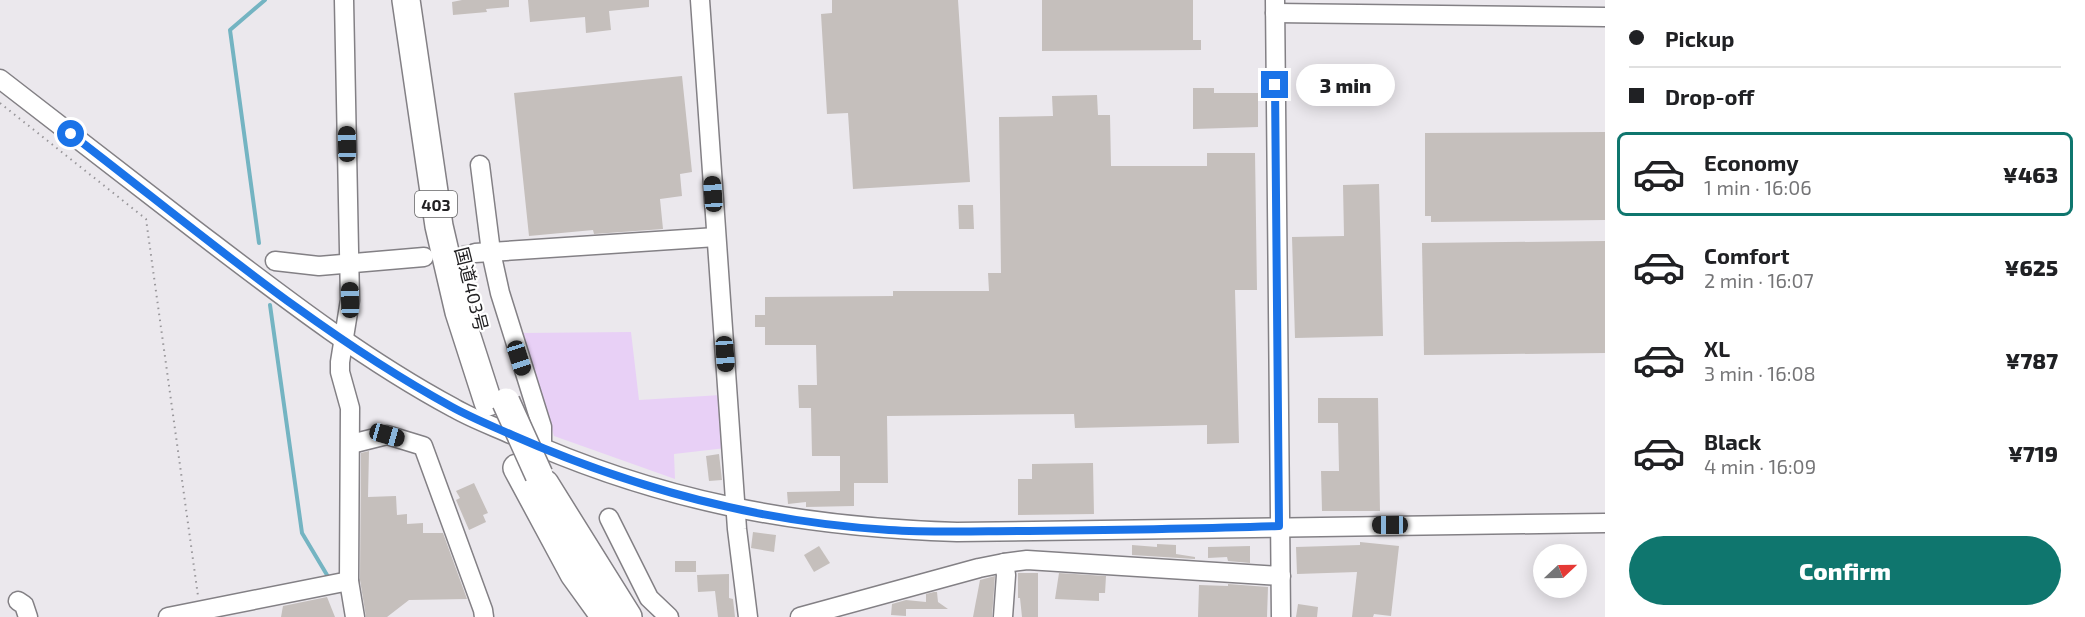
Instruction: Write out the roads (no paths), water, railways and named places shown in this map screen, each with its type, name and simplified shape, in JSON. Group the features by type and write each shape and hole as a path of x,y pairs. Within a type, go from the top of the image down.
{"highway":[{"name":"国道403号","path":"410,5 439,226 459,312 574,574 605,617"},
{"name":"国道403号","path":"528,472 628,617"}],"street":[{"path":"344,0 350,300 340,372 350,408 349,582 355,617"},
{"path":"700,0 736,509 748,617"},
{"path":"1281,617 1275,7 1605,17"},
{"path":"0,79 288,302 343,341 456,410 542,448 635,483 736,509 843,525 957,532 1605,523"},
{"path":"480,165 483,252 500,293 542,427 542,448"},
{"path":"483,252 716,237"},
{"path":"275,261 319,266 424,257"},
{"path":"351,444 387,435 423,446 484,617"},
{"path":"609,519 649,598 669,617"},
{"path":"800,617 1004,563 1027,560 1281,576"},
{"path":"1003,617 1006,575 1004,563"},
{"path":"168,617 349,582"},
{"path":"18,601 24,605 28,617"}],"waterway":[{"path":"259,243 230,30 265,0"},
{"path":"270,305 302,533 330,580"}],"tunnel":[{"path":"435,256 475,253"}]}
